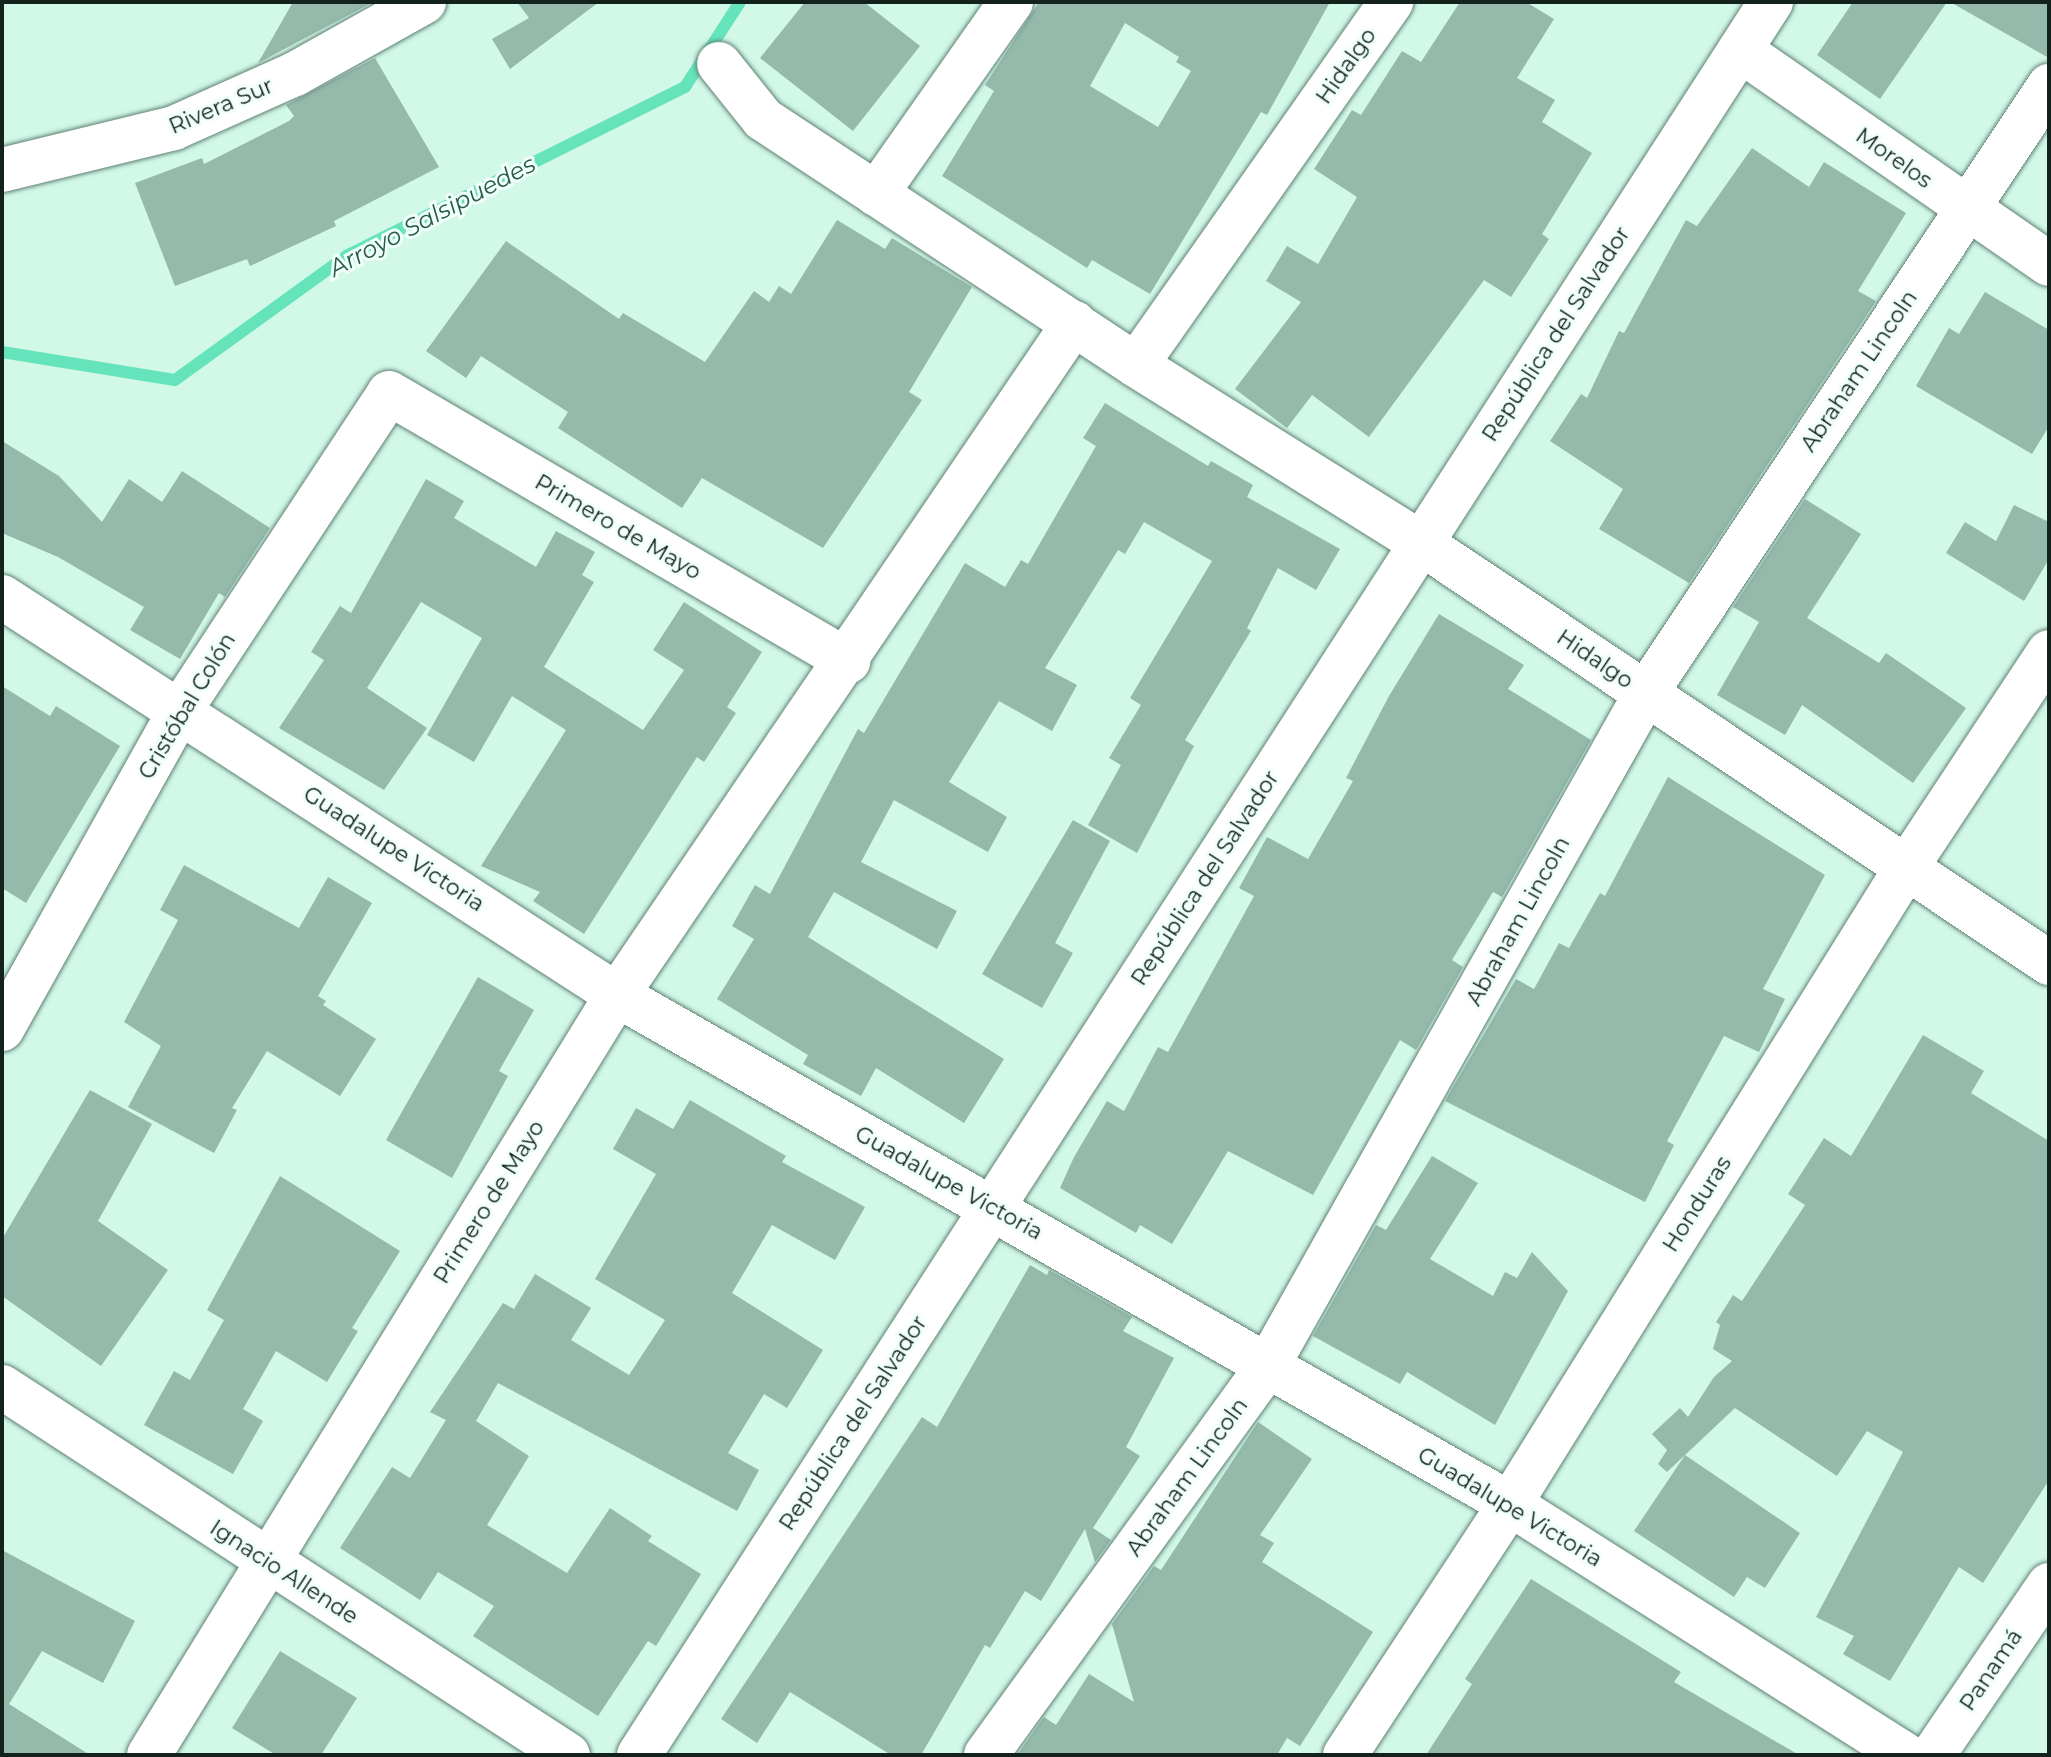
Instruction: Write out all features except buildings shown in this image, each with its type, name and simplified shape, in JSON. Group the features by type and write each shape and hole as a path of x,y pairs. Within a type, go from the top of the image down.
{"street":[{"name":"Rivera Sur","path":"2,170 174,128 295,74 424,2"},
{"path":"876,194 1011,2"},
{"name":"Hidalgo","path":"1136,365 1391,2"},
{"name":"República del Salvador","path":"639,1755 1771,2"},
{"name":"Morelos","path":"1740,50 2049,264"},
{"name":"Hidalgo","path":"719,64 763,119 1136,365 1421,543 2049,963"},
{"name":"Abraham Lincoln","path":"986,1755 1268,1365 1646,693 2049,86"},
{"name":"Primero de Mayo","path":"149,1755 617,995 848,661 1074,323"},
{"name":"Primero de Mayo","path":"389,393 848,661"},
{"name":"Cristóbal Colón","path":"2,1029 181,709 389,393"},
{"name":"Guadalupe Victoria","path":"2,597 181,709 617,995 1510,1504 1905,1755"},
{"name":"Honduras","path":"1345,1755 1510,1504 1906,868 2049,652"},
{"name":"Ignacio Allende","path":"2,1387 568,1755"},
{"name":"Panamá","path":"1933,1755 2049,1585"}],"waterway":[{"name":"Arroyo Salsipuedes","path":"2,352 175,380 346,256 685,87 740,2"}]}
